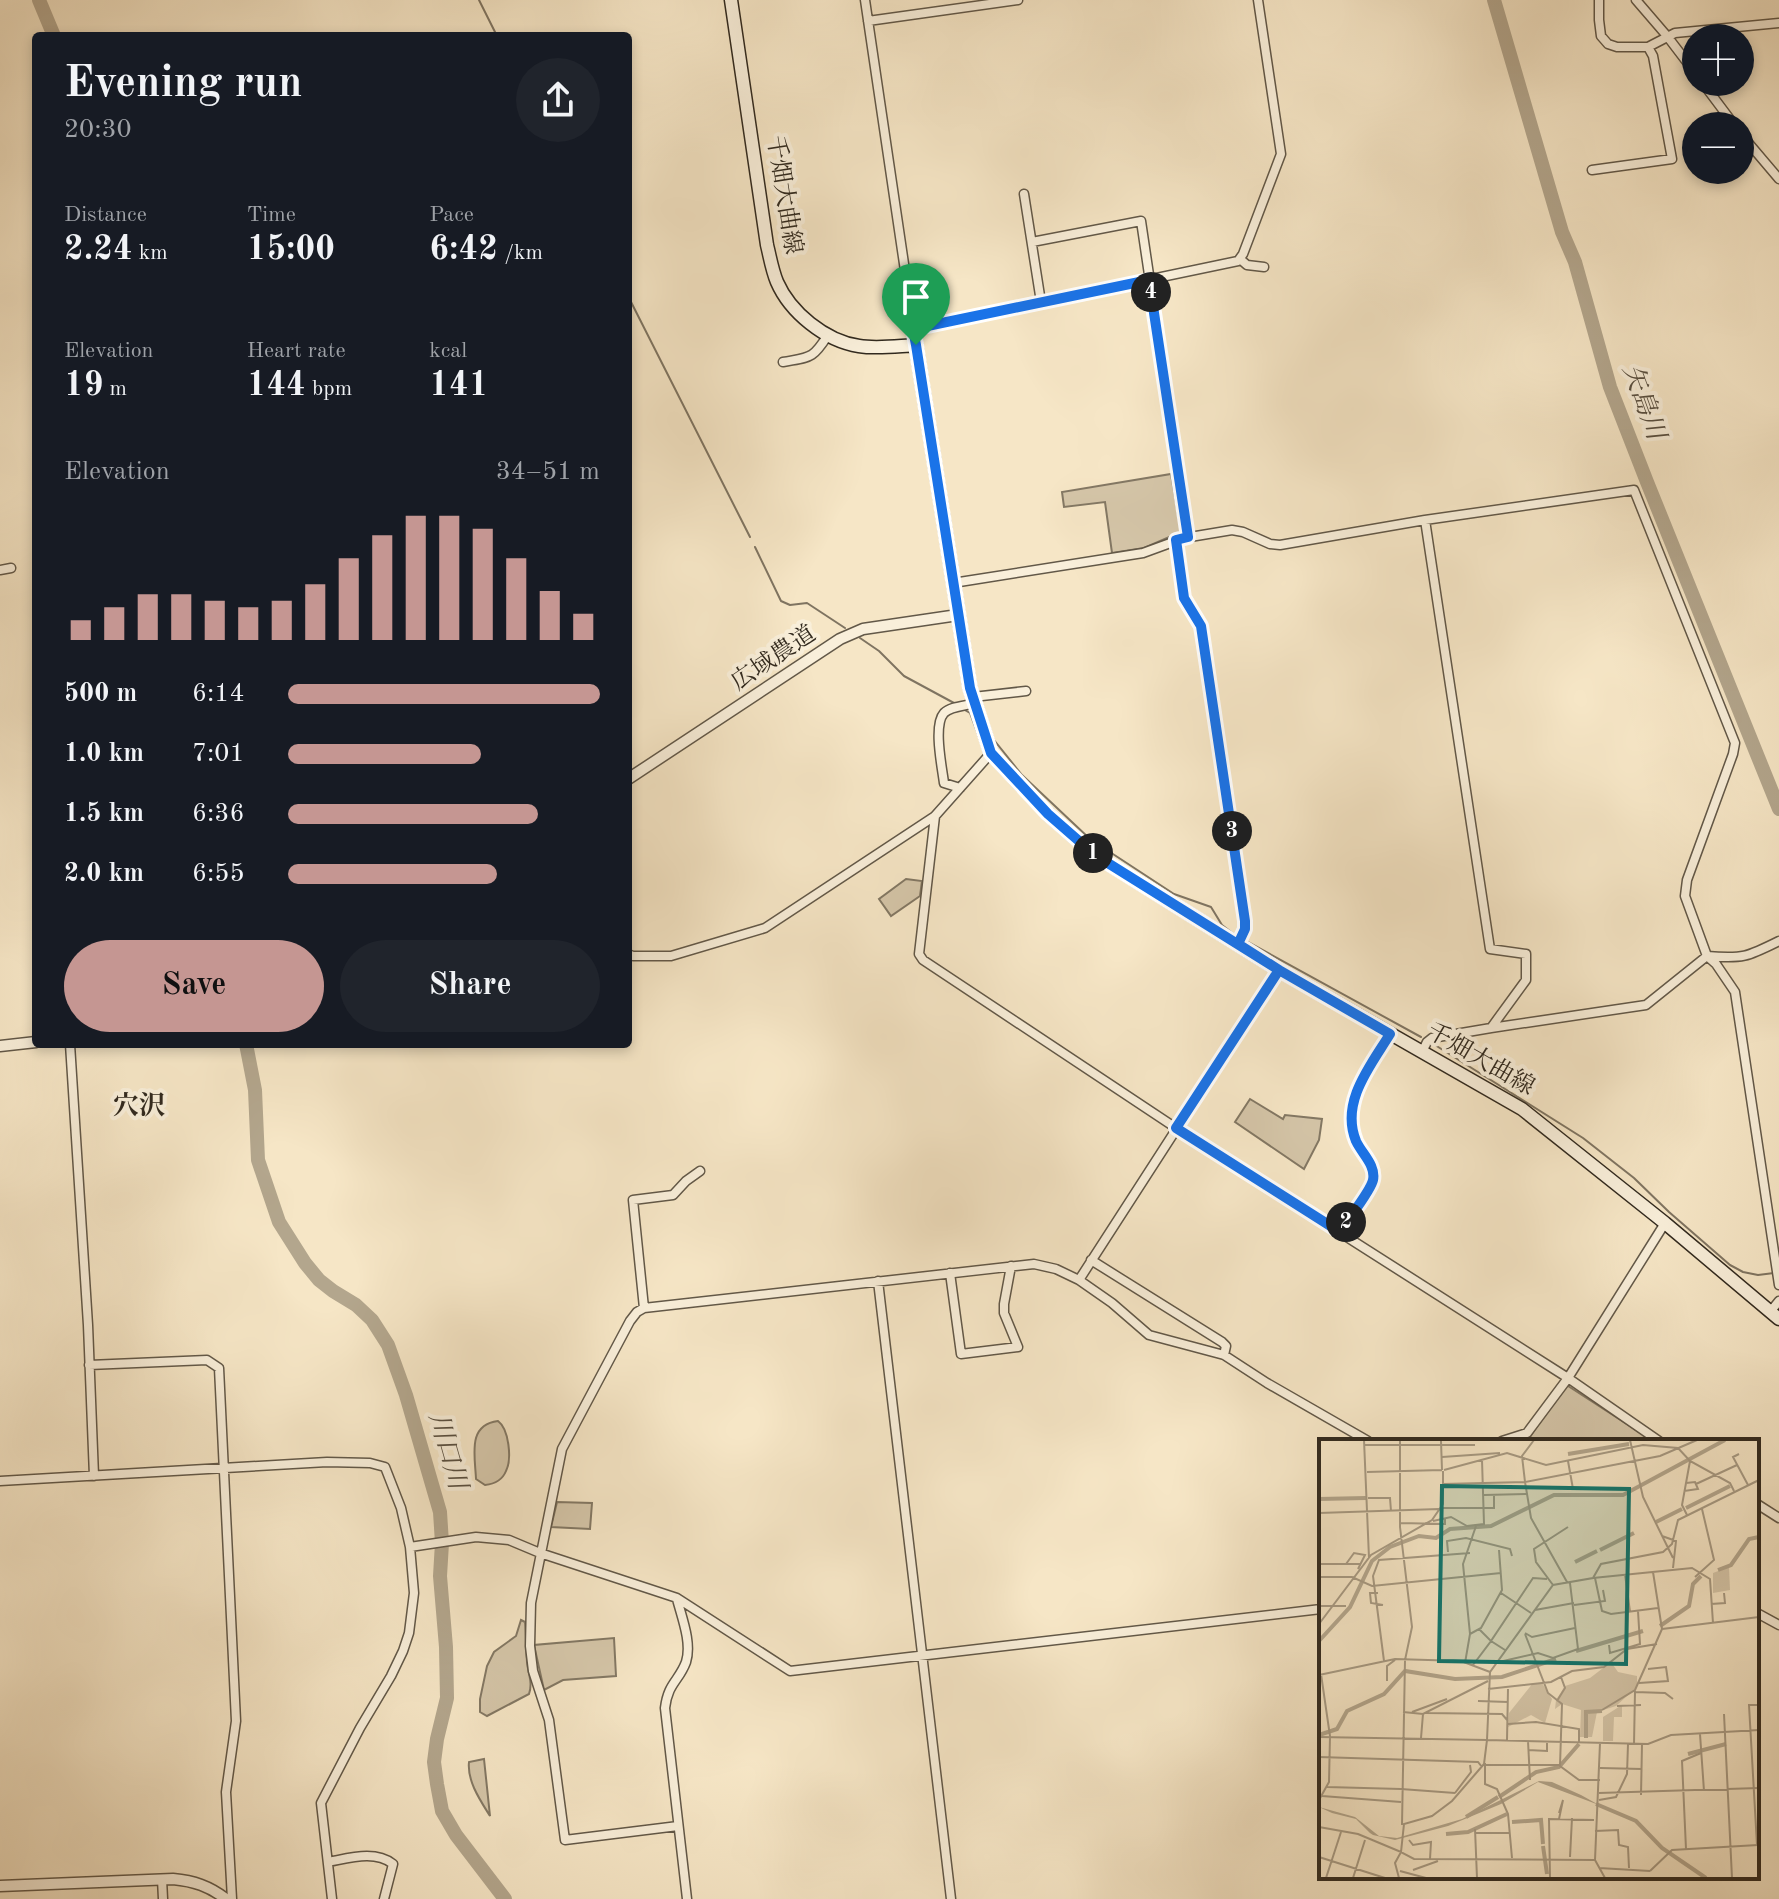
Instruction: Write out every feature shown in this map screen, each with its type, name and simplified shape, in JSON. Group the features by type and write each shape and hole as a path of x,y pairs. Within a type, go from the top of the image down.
{"main road":[{"name":"千畑大曲線","path":"731,0 772,266 778,284 802,316 828,335 861,347 916,345 971,702 991,753 1048,814 1095,855 1279,970 1522,1109 1665,1223 1774,1316"}],"street":[{"path":"865,0 916,345"},
{"path":"868,21 1018,0"},
{"path":"913,329 1238,261 1281,154 1258,0"},
{"path":"1599,0 1601,36 1608,44 1617,47 1648,47 1675,33 1779,23"},
{"path":"1636,0 1682,56"},
{"path":"1592,170 1672,159 1653,56 1648,47"},
{"path":"1754,150 1779,179"},
{"path":"1024,194 1041,302"},
{"path":"1032,242 1141,221 1188,537"},
{"path":"1240,259 1247,265 1264,267"},
{"path":"783,362 810,357 828,335"},
{"path":"953,583 1143,553 1176,540 1232,530 1280,545 1425,520 1634,490 1735,743 1685,896 1707,956 1735,992 1779,1283"},
{"path":"1425,520 1490,949 1526,954 1526,980 1491,1028"},
{"path":"1176,540 1184,598 1201,626 1245,921 1238,944"},
{"path":"0,570 11,568"},
{"name":"広域農道","path":"632,776 840,639 863,629 958,615"},
{"path":"960,788 944,783 938,730 941,717 946,711 971,702 1026,691"},
{"path":"632,956 671,956 765,928 935,816 991,753"},
{"path":"935,816 919,954 923,960 1176,1128 1568,1378 1656,1439"},
{"path":"1422,1052 1432,1038 1646,1005 1707,956 1740,958 1779,941"},
{"path":"1079,1280 1279,970"},
{"path":"1340,1232 1372,1183 1372,1166 1354,1134 1355,1094 1390,1034"},
{"path":"0,1046 32,1042"},
{"path":"70,1048 94,1476"},
{"path":"644,1308 633,1200 673,1195 700,1171"},
{"path":"1508,1439 1527,1433 1568,1378 1665,1223"},
{"path":"1091,1260 1222,1342 1226,1346 1224,1355"},
{"path":"678,1826 565,1840 549,1720 533,1671 530,1646 531,1603 562,1449 630,1321 644,1308 1034,1264 1056,1269 1079,1280 1149,1335 1224,1355 1365,1439"},
{"path":"950,1273 961,1354 1018,1347 1004,1313 1011,1266"},
{"path":"878,1281 951,1899"},
{"path":"1774,1316 1779,1301"},
{"path":"89,1365 207,1360 219,1368 236,1721 226,1792 223,1897"},
{"path":"0,1481 327,1462 370,1463 385,1467 401,1508 410,1547 414,1593 409,1633 403,1651 321,1803 332,1899"},
{"path":"1759,1505 1779,1518"},
{"path":"410,1547 476,1537 509,1540 677,1598 790,1671 1319,1609"},
{"path":"677,1598 688,1647 686,1661 667,1693 665,1708 687,1899"},
{"path":"1759,1614 1779,1625"},
{"path":"328,1862 373,1856 391,1861 393,1864 384,1899"},
{"path":"0,1886 162,1879 190,1881 211,1887 223,1897"},
{"path":"162,1879 163,1899"}],"shaded area":[{"path":"1171,474 1181,532 1144,548 1112,553 1105,502 1064,507 1062,492"},
{"path":"906,879 922,881 920,896 891,916 879,899"},
{"path":"1250,1099 1283,1119 1285,1115 1322,1119 1319,1140 1304,1169 1235,1122"},
{"path":"1565,1384 1650,1439 1524,1439 1530,1437"},
{"path":"498,1421 507,1437 508,1466 500,1480 485,1485 476,1479 475,1442 481,1428"},
{"path":"557,1502 592,1503 590,1529 551,1527"},
{"path":"521,1620 525,1622 529,1694 487,1716 480,1712 480,1699 487,1666 494,1652 516,1636"},
{"path":"614,1638 616,1676 563,1680 544,1690 534,1645"},
{"path":"484,1759 490,1816 475,1790 469,1769 469,1762"}],"waterway":[{"name":"川口川","path":"39,0 52,32"},
{"path":"479,0 495,32"},
{"name":"矢島川","path":"1494,0 1610,387 1779,809"},
{"path":"632,304 750,537"},
{"path":"755,547 781,601 790,605 807,603 845,628"},
{"path":"860,638 879,651 904,676 954,703"},
{"path":"963,709 970,713 980,740"},
{"path":"994,740 1022,775 1090,839 1174,894 1211,907 1222,925 1235,935"},
{"path":"1246,941 1421,1037"},
{"path":"1435,1045 1583,1138 1634,1178 1730,1265 1758,1275 1774,1273"},
{"name":"川口川","path":"247,1048 255,1090 258,1160 279,1222 319,1280 372,1320 388,1345 406,1395 440,1512 440,1576 447,1698 434,1762 442,1811 456,1835 505,1899"}],"district":[{"name":"穴沢","path":"139,1107"}],"route":[{"path":"916,345 913,329 1149,280 1188,537 1176,540 1184,598 1201,626 1245,921 1238,944 1279,970 1176,1128 1340,1232 1374,1178 1372,1166 1354,1134 1355,1094 1390,1034 1279,970 1095,855 1048,814 991,753 970,688 916,345"}]}
